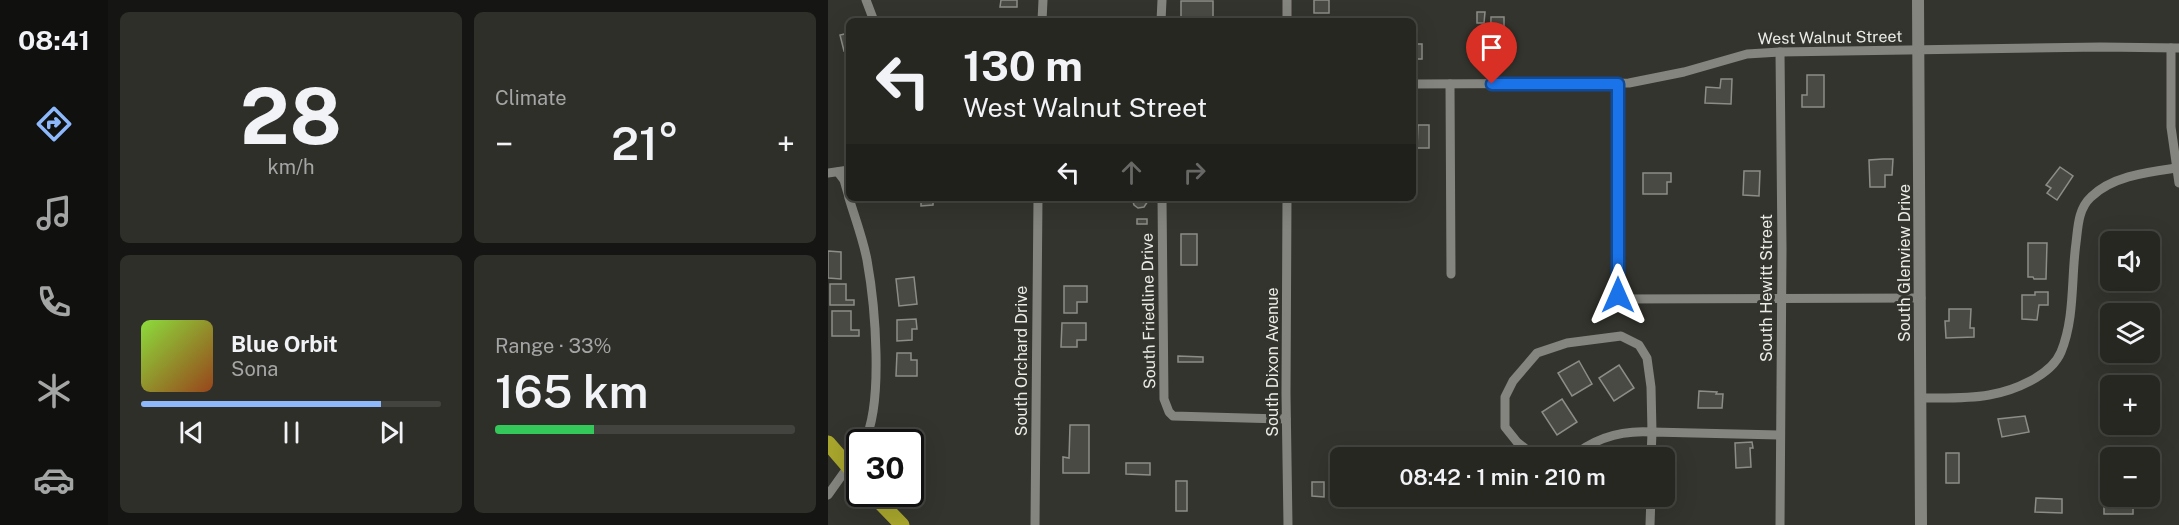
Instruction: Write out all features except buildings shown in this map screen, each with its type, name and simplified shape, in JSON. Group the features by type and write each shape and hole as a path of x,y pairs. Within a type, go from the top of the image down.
{"highway":[{"path":"828,443 846,466"},
{"path":"885,507 902,525"}],"street":[{"path":"866,0 873,18"},
{"path":"1042,18 1043,0"},
{"path":"1161,18 1162,0"},
{"path":"1287,0 1287,18"},
{"name":"South Glenview Drive","path":"1918,0 1921,525"},
{"path":"2175,48 2171,127 2179,183"},
{"name":"West Walnut Street","path":"1416,84 1618,84 1684,72 1747,54 1780,52 2175,48"},
{"name":"South Hewitt Street","path":"1780,52 1782,299 1780,525"},
{"path":"1450,84 1451,274"},
{"path":"1618,84 1618,295 1620,299 1921,298"},
{"path":"1921,398 1990,395 2017,386 2051,367 2061,353 2067,332 2074,286 2080,210 2101,188 2139,174 2176,168"},
{"path":"833,173 844,180 846,187"},
{"path":"850,201 867,258 873,308 874,401 869,429"},
{"name":"South Orchard Drive","path":"1035,525 1038,201"},
{"name":"South Friedline Drive","path":"1162,201 1164,399 1168,412 1173,416 1286,418"},
{"name":"South Dixon Avenue","path":"1287,201 1287,525"},
{"path":"1523,447 1505,427 1505,397 1513,381 1537,353 1567,343 1621,336 1639,345 1647,358 1651,387 1651,447"},
{"path":"1588,447 1598,440 1630,431 1779,435"},
{"path":"828,495 846,468"},
{"path":"1650,525 1651,507"}],"route":[{"path":"1492,84 1618,84 1618,295"}]}
